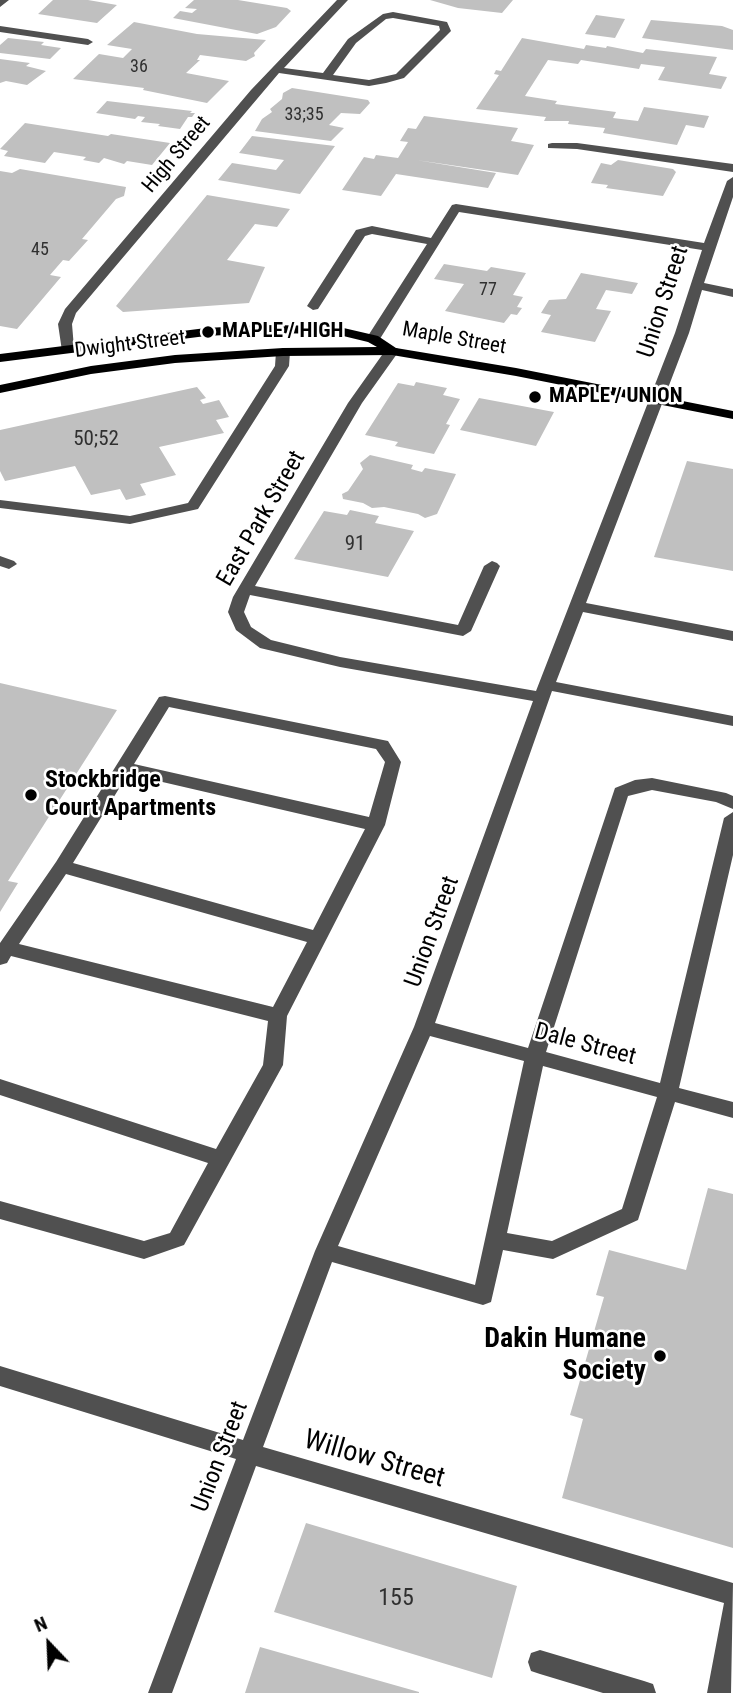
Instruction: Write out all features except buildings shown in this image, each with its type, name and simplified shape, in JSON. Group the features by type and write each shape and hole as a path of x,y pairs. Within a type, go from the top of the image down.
{"main road":[{"name":"Maple Street","path":"0,358 242,329 335,330 373,339 392,351 733,415"},
{"name":"Dwight Street","path":"0,389 127,365 283,352 392,351"}],"street":[{"path":"0,4 4,0"},
{"name":"High Street","path":"68,348 65,324 70,312 276,69 343,0"},
{"path":"276,69 326,77 369,83 400,76 446,31 443,24 393,15 383,16 352,41 326,77"},
{"path":"0,29 88,42"},
{"path":"552,146 577,146 733,168"},
{"name":"Union Street","path":"160,1693 325,1251 424,1027 545,691 655,402 733,181"},
{"path":"373,339 456,208 709,247"},
{"path":"313,306 360,233 372,230 434,242"},
{"path":"697,285 733,293"},
{"name":"East Park Street","path":"392,351 355,403 245,589 236,612 244,630 266,644 341,662 545,691 733,722"},
{"path":"0,504 130,520 193,506 282,366 283,352"},
{"path":"245,589 463,631 492,566"},
{"path":"578,606 733,636"},
{"path":"0,1210 144,1250 177,1239 273,1065 278,1016 376,825 393,762 382,745 165,701 62,866 3,953 278,1016"},
{"path":"125,768 376,825"},
{"path":"325,1251 483,1296 535,1057 621,792 635,786 652,784 720,797 733,803"},
{"path":"496,1240 553,1250 631,1214 668,1092 733,818"},
{"path":"62,866 317,938"},
{"name":"Dale Street","path":"424,1027 733,1110"},
{"path":"0,1087 221,1159"},
{"name":"Willow Street","path":"0,1376 248,1453 733,1594"},
{"path":"719,1693 733,1611"},
{"path":"540,1662 644,1693"}],"place":[{"name":"MAPLE / HIGH","path":"208,332"},
{"name":"MAPLE / UNION","path":"535,397"},
{"name":"Stockbridge Court Apartments","path":"31,795"},
{"name":"Dakin Humane Society","path":"660,1356"}]}
